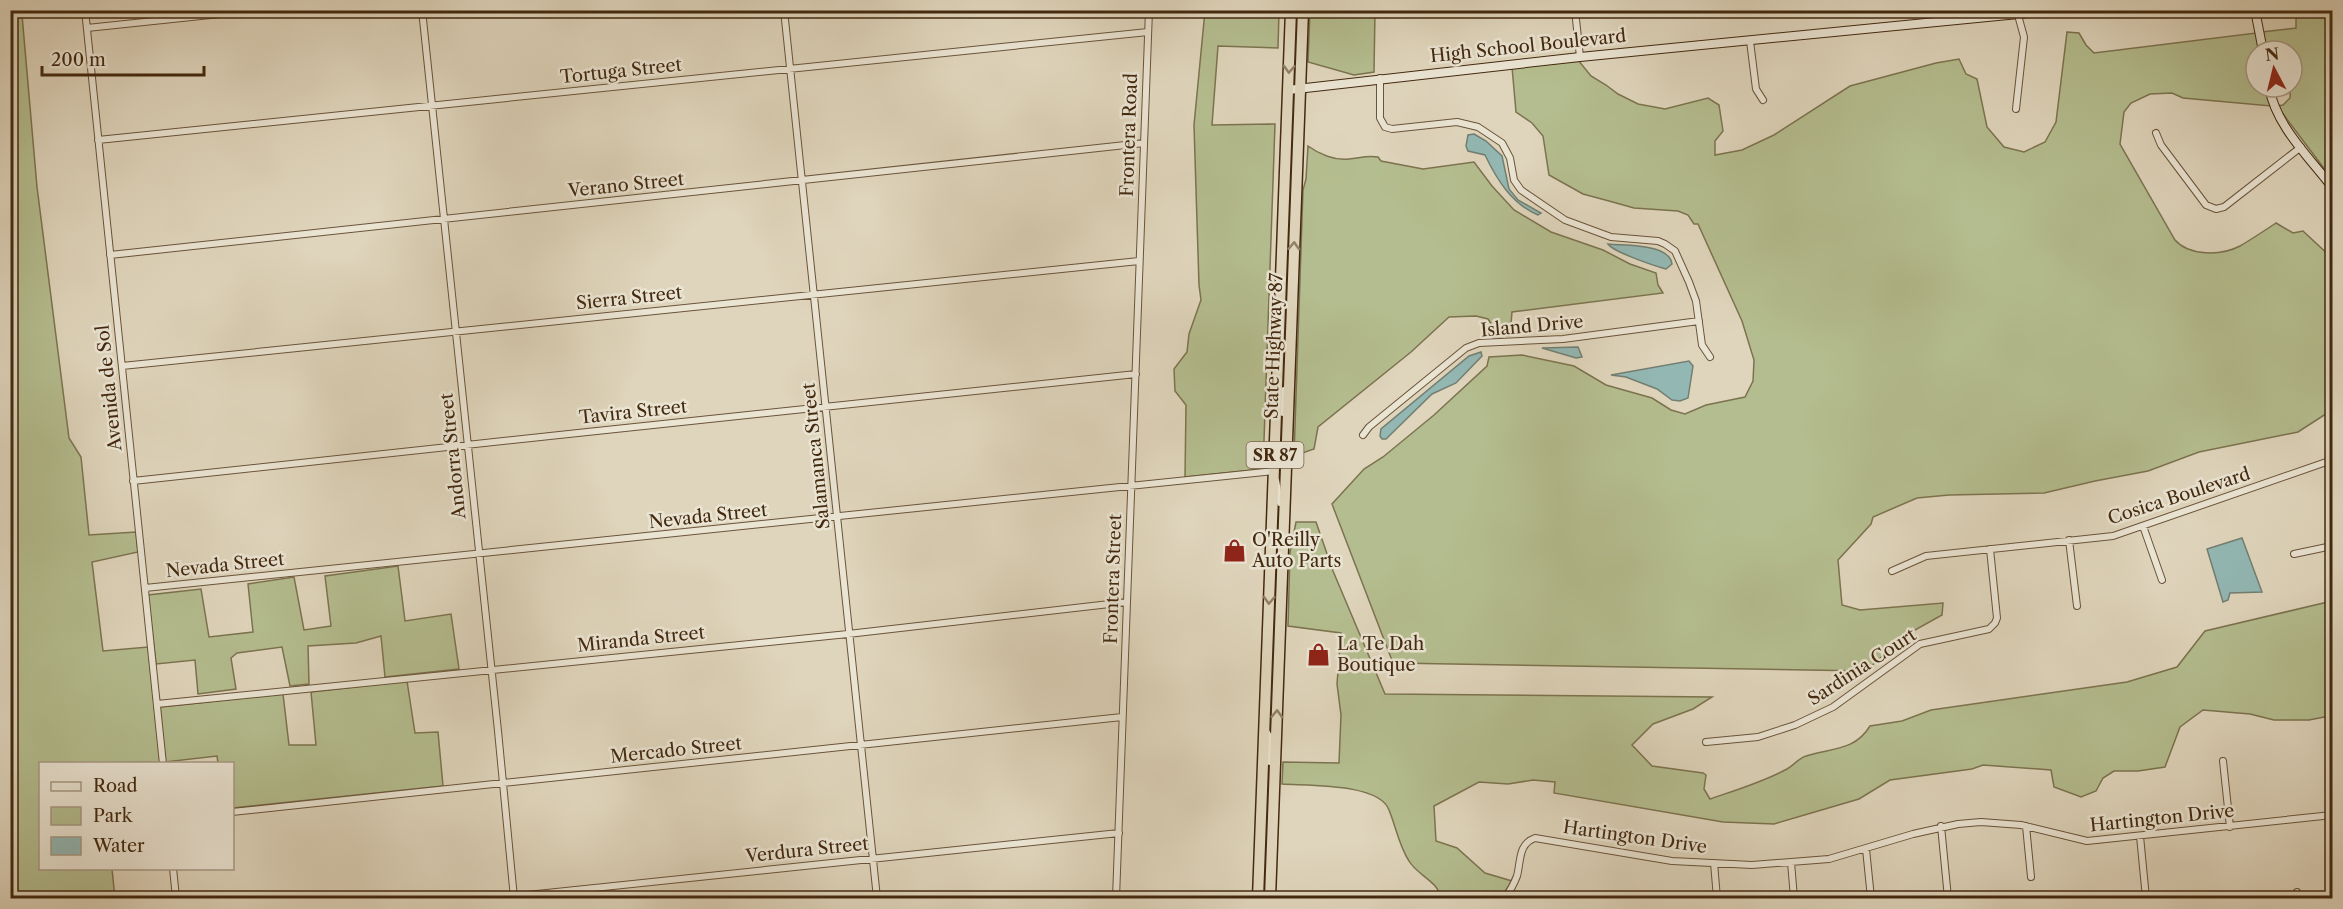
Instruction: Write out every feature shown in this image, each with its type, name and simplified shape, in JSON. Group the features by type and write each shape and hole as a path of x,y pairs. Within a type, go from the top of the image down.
{"highway":[{"name":"SR 87","path":"1260,898 1260,833 1291,10"},
{"name":"State Highway 87","path":"1270,898 1303,10"}],"street":[{"name":"Avenida de Sol","path":"85,10 163,762"},
{"path":"87,28 258,10"},
{"name":"Andorra Street","path":"422,10 514,898"},
{"name":"Salamanca Street","path":"784,10 877,898"},
{"name":"Frontera Road","path":"1139,261 1149,10"},
{"path":"1575,10 1580,57"},
{"name":"High School Boulevard","path":"1288,90 1580,57 2058,10"},
{"path":"2255,10 2261,39"},
{"path":"2016,109 2024,37 2018,15"},
{"name":"Tortuga Street","path":"98,140 1148,32"},
{"path":"1750,41 1756,89 1763,100"},
{"path":"1380,78 1380,118 1385,127 1392,129 1457,122 1478,127 1502,143 1510,158 1514,180 1521,190 1565,220 1603,234 1658,241 1670,247 1681,261 1696,301 1702,345 1710,357"},
{"path":"2273,99 2279,115 2332,187"},
{"path":"2156,134 2161,145 2206,205 2216,209 2224,207 2301,147"},
{"name":"Verano Street","path":"110,255 1144,143"},
{"name":"Sierra Street","path":"122,366 1139,261"},
{"name":"Frontera Street","path":"1116,898 1139,261"},
{"name":"Island Drive","path":"1363,435 1466,348 1479,343 1573,338 1699,321"},
{"path":"1281,590 1278,563 1279,490 1274,471 1281,462 1285,355 1291,330"},
{"name":"Tavira Street","path":"133,481 467,443 827,408 1136,374"},
{"name":"Cosica Boulevard","path":"1892,571 1926,556 2113,536 2332,460"},
{"name":"Nevada Street","path":"145,588 1274,471"},
{"path":"2143,526 2162,580"},
{"path":"2070,540 2077,606"},
{"path":"2294,554 2332,546"},
{"name":"Sardinia Court","path":"1706,742 1758,737 1795,725 1833,707 1920,644 1992,626 1997,618 1990,549"},
{"name":"Miranda Street","path":"157,704 848,634 1127,602"},
{"name":"Mercado Street","path":"234,812 1122,717"},
{"path":"1264,729 1269,733 1270,738 1269,816 1272,837"},
{"path":"2223,761 2230,826"},
{"name":"Hartington Drive","path":"1505,898 1517,875 1523,846 1528,840 1536,838 1672,861 1752,865 1829,859 1941,826 1981,822 2026,826 2088,842 2332,815"},
{"path":"1941,826 1948,898"},
{"path":"2026,826 2031,877"},
{"name":"Verdura Street","path":"498,898 1119,832"},
{"path":"2140,836 2146,898"},
{"path":"1866,849 1871,898"},
{"path":"1791,862 1794,898"},
{"path":"1714,863 1717,898"},
{"path":"173,870 176,898"}],"green space":[{"path":"1205,11 1279,11 1278,48 1218,46 1212,125 1275,124 1263,469 1185,477 1186,405 1175,391 1174,369 1187,352 1189,334 1201,300 1194,125"},
{"path":"1310,11 1375,11 1374,72 1354,75 1308,62"},
{"path":"2296,11 2332,11 2332,179 2277,106 2283,105 2289,99 2304,99 2304,39 2263,39 2262,32 2296,28"},
{"path":"22,15 37,187 69,438 81,457 89,535 136,532 138,552 92,562 103,651 148,647 160,762 39,762 39,870 112,870 115,898 11,898 10,16"},
{"path":"2067,32 2079,33 2094,53 2256,33 2257,39 2244,39 2244,99 2270,99 2271,106 2183,98 2172,93 2150,94 2131,103 2124,112 2120,144 2175,240 2188,249 2206,253 2224,252 2240,246 2276,223 2293,233 2303,231 2332,258 2332,410 2298,432 2199,452 2148,471 2044,493 1917,498 1873,517 1871,524 1838,560 1842,605 1860,610 1943,603 1942,615 1904,636 1866,671 1393,663 1332,504 1364,469 1383,457 1434,415 1487,366 1489,357 1522,355 1574,366 1606,385 1652,398 1671,410 1685,414 1706,405 1745,397 1753,381 1754,360 1742,321 1698,224 1694,224 1688,215 1678,211 1634,208 1583,194 1549,175 1543,136 1532,123 1516,112 1512,67 1578,60 1591,76 1618,94 1638,104 1665,109 1708,98 1719,105 1723,131 1715,141 1715,155 1742,150 1774,135 1850,86 1959,59 1966,74 1977,79 1987,127 2004,147 2024,152 2045,142 2056,122"},
{"path":"1308,146 1333,158 1374,156 1381,161 1423,169 1474,162 1514,210 1551,232 1603,250 1630,264 1656,273 1658,285 1663,293 1512,312 1510,336 1492,337 1492,325 1488,319 1476,316 1449,317 1411,352 1318,427 1314,449 1294,456 1303,190"},
{"path":"1296,522 1316,522 1333,571 1385,694 1712,697 1693,709 1653,724 1632,745 1652,766 1706,775 1704,789 1710,799 1768,778 1787,769 1803,757 1850,744 1864,734 1870,726 1902,721 1931,710 2127,682 2177,667 2205,631 2332,601 2332,697 2329,716 2309,720 2274,720 2250,714 2203,710 2180,727 2165,767 2138,771 2114,771 2103,778 2096,791 2081,797 2054,787 2051,770 1983,765 1972,769 1890,780 1859,799 1774,824 1723,822 1554,793 1555,782 1533,780 1508,784 1479,782 1434,806 1436,841 1457,848 1485,873 1512,881 1501,898 1441,898 1436,887 1409,861 1400,843 1389,810 1383,801 1358,790 1282,784 1283,762 1339,763 1341,715 1337,684 1341,633 1288,626 1290,552"},
{"path":"398,566 405,621 451,614 459,669 385,677 381,636 356,643 308,646 309,684 290,686 282,647 237,653 231,658 236,689 198,694 195,660 156,664 148,595 201,589 209,637 253,632 248,584 294,577 304,630 331,626 325,576"},
{"path":"407,681 415,733 438,732 443,786 234,808 234,762 218,762 217,756 165,762 160,707 283,694 289,745 316,745 311,692"}],"water":[{"path":"1474,134 1486,141 1502,156 1509,189 1518,200 1541,213 1538,215 1513,198 1500,182 1485,155 1468,151 1466,146 1468,135"},
{"path":"1608,244 1655,249 1669,257 1672,264 1666,269 1626,255"},
{"path":"1578,347 1582,357 1576,358 1542,348"},
{"path":"1481,352 1482,356 1456,383 1432,394 1386,439 1382,439 1381,429 1469,356"},
{"path":"1689,361 1693,366 1688,398 1680,401 1672,400 1657,389 1626,377 1611,375"},
{"path":"2242,538 2262,592 2230,593 2228,600 2223,602 2207,549"}],"place":[{"name":"O'Reilly Auto Parts","path":"1234,550"},
{"name":"La Te Dah Boutique","path":"1319,654"}]}
